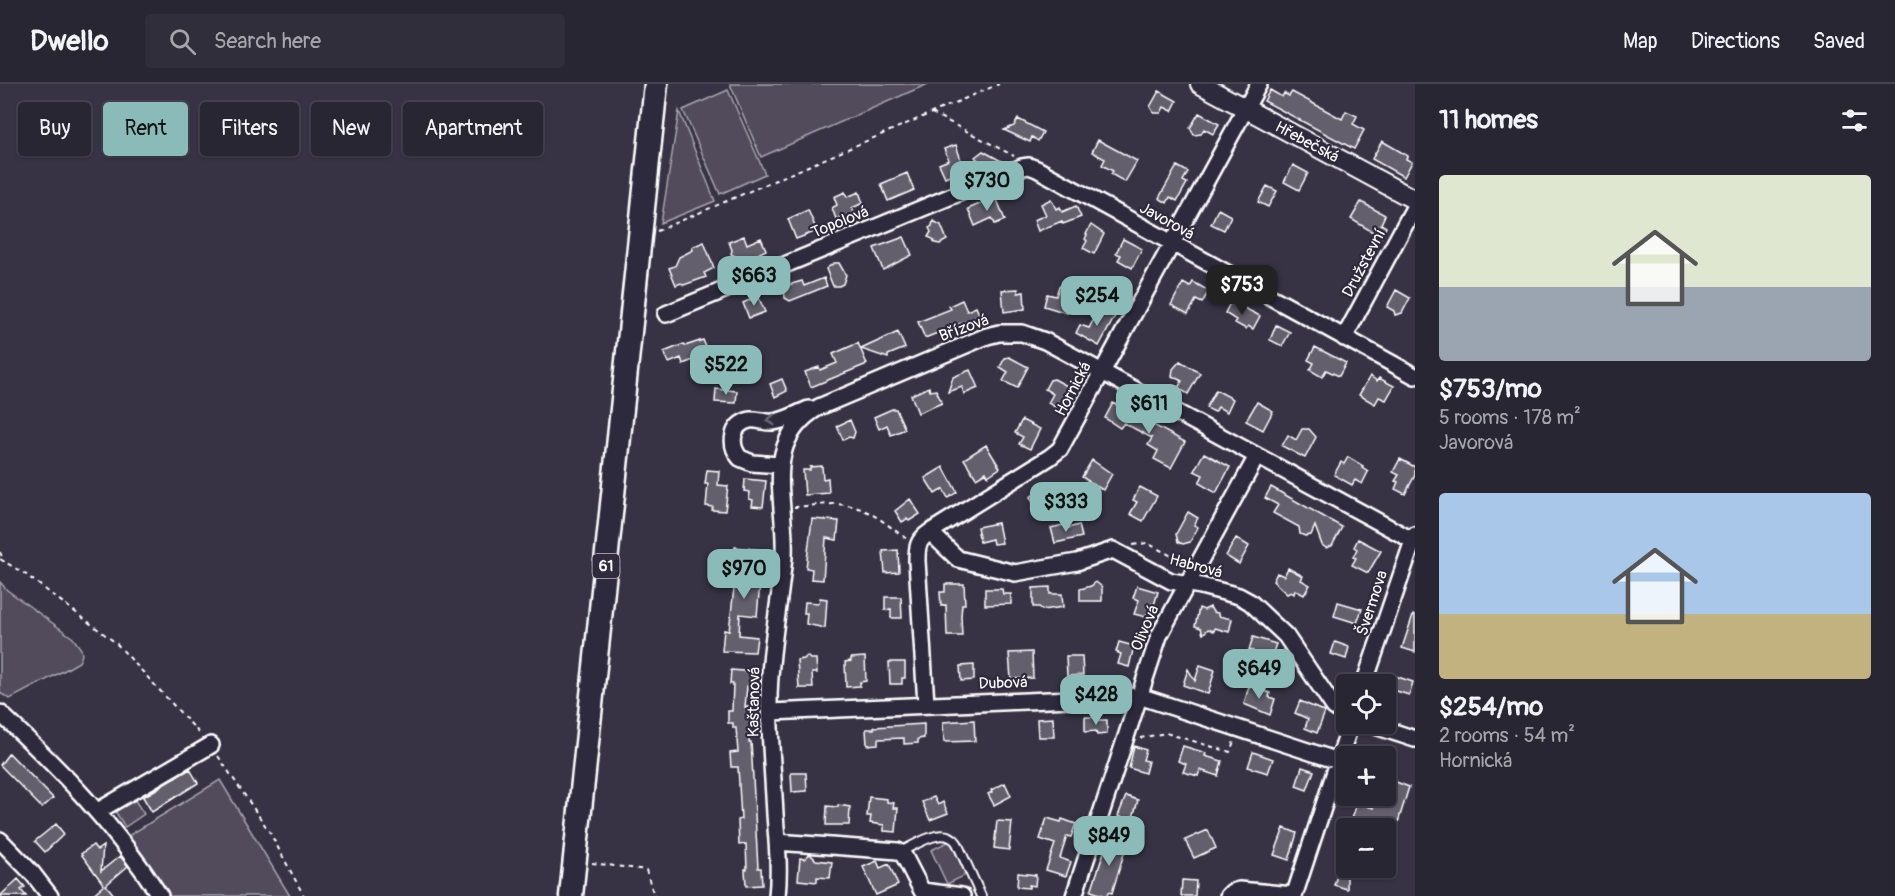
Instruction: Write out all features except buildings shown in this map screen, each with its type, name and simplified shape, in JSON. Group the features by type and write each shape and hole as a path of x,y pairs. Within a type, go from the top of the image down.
{"main road":[{"name":"61","path":"571,896 656,84"}],"street":[{"name":"Hřebečská","path":"1200,84 1415,200"},
{"name":"Hornická","path":"917,554 923,537 1056,453 1067,439 1259,84"},
{"name":"Javorová","path":"1029,166 1415,376"},
{"name":"Topolová","path":"666,314 1011,171 1029,166"},
{"name":"Družstevní","path":"1344,338 1415,206"},
{"name":"Břízová","path":"781,508 780,465 783,450 794,429 804,418 826,403 987,336 999,333 1022,333 1034,336 1103,371 1257,456 1413,537"},
{"path":"780,465 752,463 740,458 733,448 736,430 750,420 774,422 826,403"},
{"name":"Olivová","path":"1074,896 1159,636 1257,456"},
{"name":"Kaštanová","path":"777,896 779,876 770,686 783,557 781,508"},
{"path":"930,532 958,559 1015,573 1077,562 1113,550"},
{"name":"Švermova","path":"1367,674 1413,537"},
{"name":"Habrová","path":"1113,550 1171,581 1239,596 1254,604 1286,636 1336,708"},
{"path":"917,554 926,704"},
{"name":"Dubová","path":"770,712 1139,696 1336,760"},
{"path":"0,713 56,766 98,811 143,869 160,896"},
{"path":"1396,733 1415,739"},
{"path":"98,811 211,745"},
{"path":"1228,896 1236,890 1294,895 1336,767"},
{"path":"0,840 33,874 50,896"},
{"path":"777,842 900,852 921,891 962,896"}],"lane":[{"path":"900,852 938,835 946,834 952,837 957,843 981,896"}],"path":[{"path":"640,237 999,84"},
{"path":"932,113 1018,157 1029,166"},
{"path":"781,508 833,504 855,506 872,514 917,554"},
{"path":"1113,550 1147,543 1196,569"},
{"path":"0,552 4,562"},
{"path":"0,559 25,574 116,643 211,745 269,831 304,896"},
{"path":"1123,742 1166,733 1230,752 1239,729"},
{"path":"588,862 646,870 654,896"}],"shaded area":[{"path":"730,84 928,84 761,157"},
{"path":"728,90 765,174 720,194 683,110"},
{"path":"679,111 715,201 661,223"},
{"path":"0,582 7,590 73,638 81,649 82,655 79,662 10,699 0,693"},
{"path":"220,780 290,896 164,896 128,836"},
{"path":"134,799 144,814 125,827 115,811"},
{"path":"950,841 966,875 947,884 931,850"}]}
